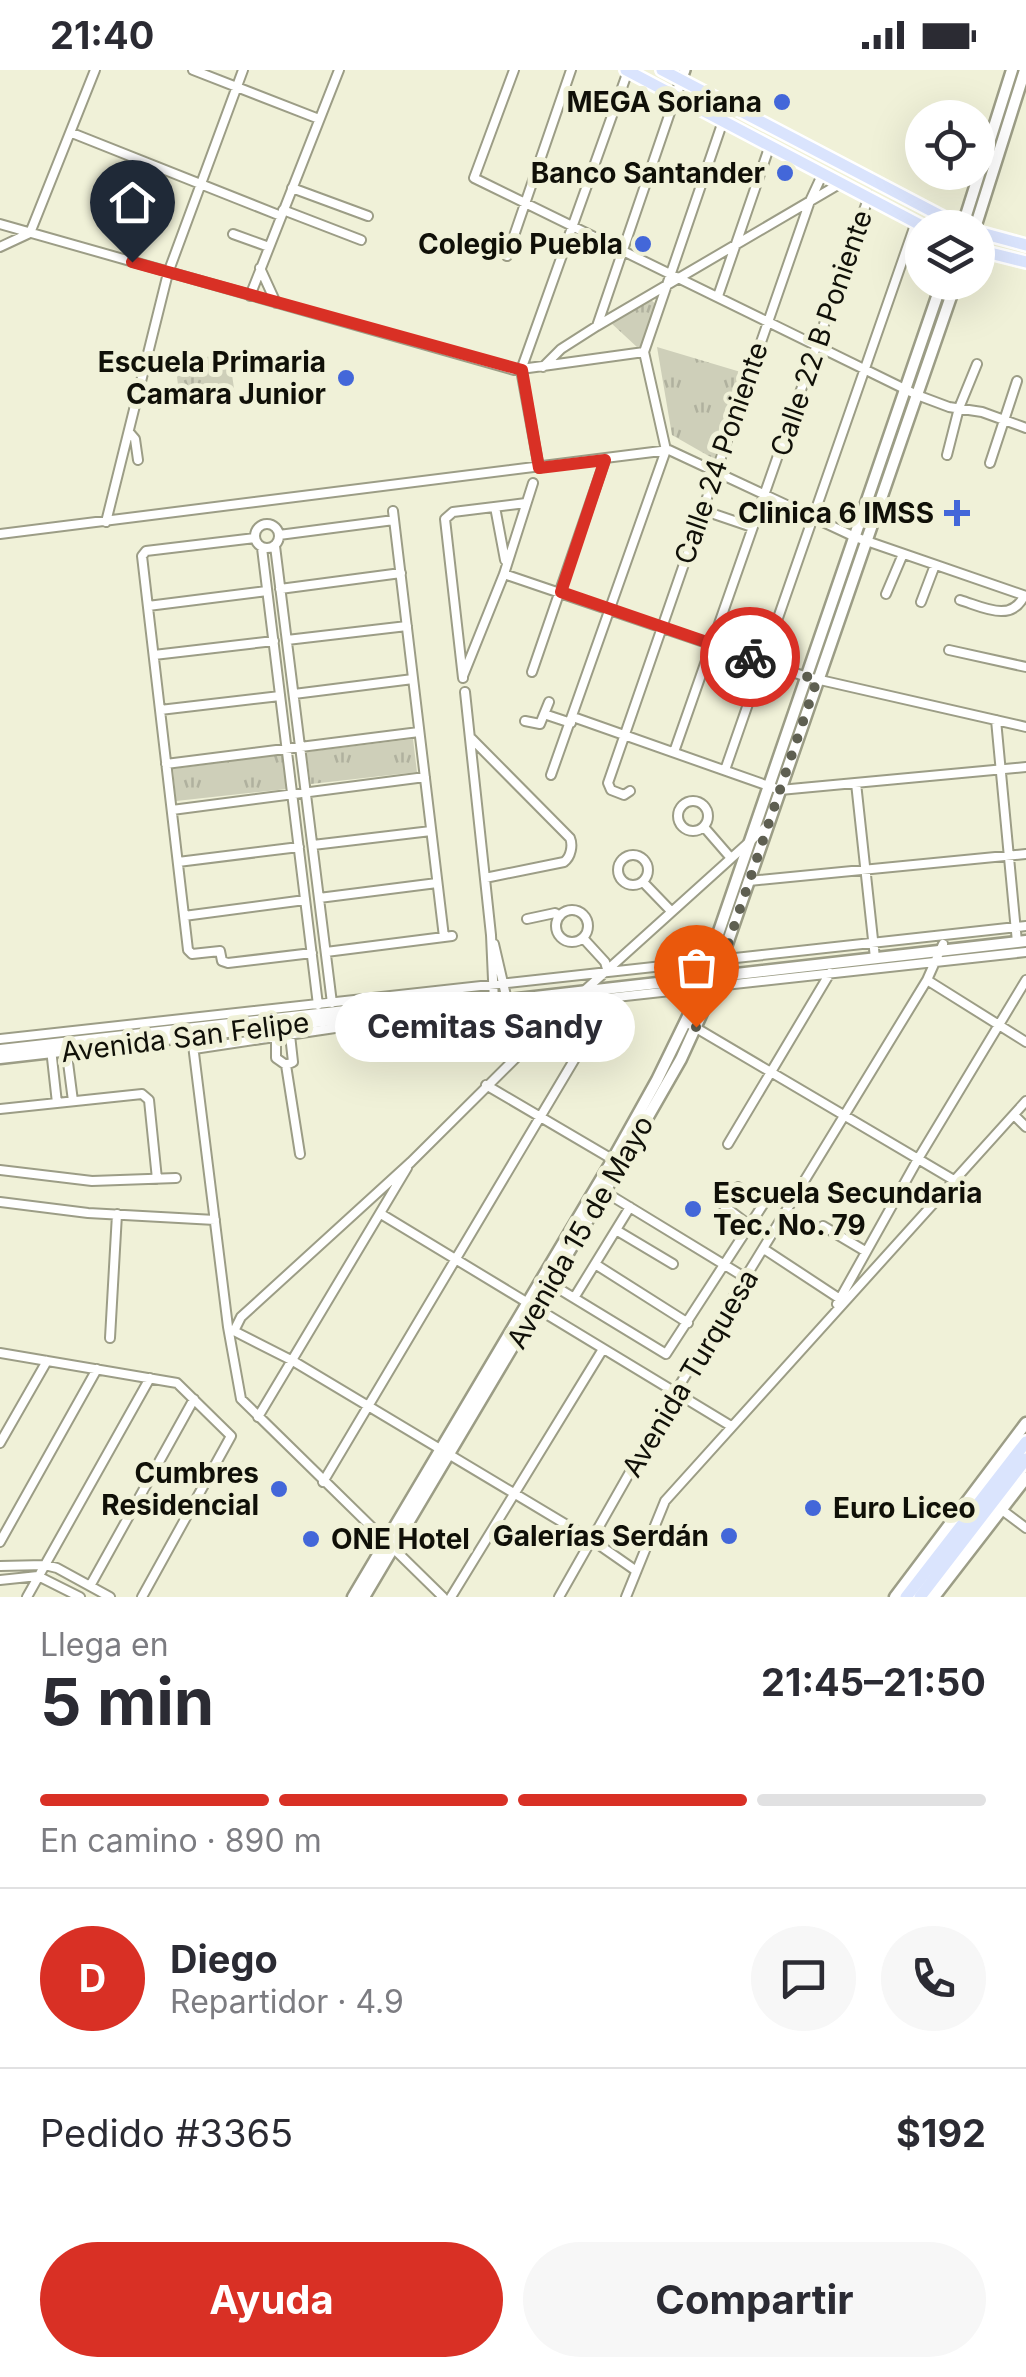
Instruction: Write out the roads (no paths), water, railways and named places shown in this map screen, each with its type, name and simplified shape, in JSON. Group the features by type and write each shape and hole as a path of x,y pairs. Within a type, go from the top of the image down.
{"main road":[{"path":"627,70 905,216"},
{"path":"968,210 1012,70"},
{"path":"982,210 1025,70"},
{"path":"665,71 683,75 932,210"},
{"path":"995,236 1026,245"},
{"path":"995,254 1026,262"},
{"name":"Avenida 15 de Mayo","path":"691,1025 692,1009 711,973 752,837 774,788 860,539 936,300"},
{"name":"Avenida 15 de Mayo","path":"860,539 950,300"},
{"name":"Avenida 15 de Mayo","path":"353,1597 617,1162 691,1025 749,881 767,826 774,788"},
{"name":"Avenida San Felipe","path":"0,1050 66,1047 874,951 940,952 1020,936"},
{"path":"678,990 688,996 692,1009"},
{"name":"Avenida San Felipe","path":"66,1047 110,1032 283,1033 320,1017"},
{"name":"Avenida San Felipe","path":"0,1058 51,1048"},
{"name":"Avenida 15 de Mayo","path":"532,1305 551,1284 605,1192 617,1162"},
{"path":"906,1597 994,1486 1026,1423"},
{"path":"920,1597 1026,1442"},
{"path":"895,1597 994,1486 1026,1458"},
{"path":"994,1486 1025,1478"},
{"path":"934,1597 1025,1478"},
{"name":"Avenida 15 de Mayo","path":"364,1597 388,1545"}],"street":[{"path":"0,247 30,233 95,70"},
{"path":"193,70 320,119"},
{"path":"106,522 168,273 243,70"},
{"path":"250,296 339,70"},
{"path":"514,70 474,178 917,395 1026,428"},
{"path":"506,256 571,70"},
{"path":"539,468 522,370 627,70"},
{"path":"661,88 665,71"},
{"path":"597,326 683,75"},
{"path":"551,775 666,450 644,352 724,121"},
{"path":"72,132 201,184 360,240"},
{"path":"718,296 770,145"},
{"name":"Calle 24 Poniente","path":"630,792 624,795 608,785 810,201 824,173"},
{"path":"543,367 597,326 842,182"},
{"path":"292,188 368,216"},
{"name":"Calle 22 B Poniente","path":"674,752 869,196"},
{"path":"0,224 522,370 644,352"},
{"path":"233,234 269,247"},
{"path":"725,770 865,368 905,266"},
{"path":"260,268 276,303"},
{"path":"946,455 977,364"},
{"path":"990,463 1016,380"},
{"path":"130,432 136,439 138,460"},
{"path":"0,534 666,450 678,452 860,539 1025,596 1011,612 960,600"},
{"path":"532,672 605,460"},
{"path":"526,503 447,516 463,678 505,569 533,483"},
{"path":"495,508 505,569"},
{"path":"702,510 752,527"},
{"path":"279,535 394,516 437,882 448,937 326,952"},
{"path":"279,535 272,525 264,524 257,528 255,538 262,548 268,590 320,1017"},
{"path":"279,535 275,546 334,1016"},
{"path":"255,538 142,552 184,916 190,953 220,951 222,961 228,964 312,953"},
{"path":"262,548 275,546"},
{"path":"886,594 904,554"},
{"path":"921,602 935,565"},
{"path":"505,569 812,678 1026,728"},
{"path":"280,589 400,573"},
{"path":"148,606 268,590"},
{"path":"287,640 407,626"},
{"path":"154,655 274,642"},
{"path":"948,650 1026,668"},
{"path":"294,694 413,679"},
{"path":"464,692 491,935 491,968 500,993"},
{"path":"160,710 280,696"},
{"path":"524,721 540,724 548,702"},
{"path":"544,714 624,735 774,788 1026,768"},
{"path":"996,720 1020,936"},
{"path":"166,764 420,732"},
{"path":"469,736 572,844 564,862 485,878"},
{"path":"172,810 425,777"},
{"path":"856,783 874,951"},
{"path":"697,802 706,808 708,818 704,827 694,832 684,829 678,815 682,805 697,802"},
{"path":"231,1329 411,1162 588,987 767,826"},
{"path":"704,827 730,857"},
{"path":"312,845 431,831"},
{"path":"178,862 299,847"},
{"path":"749,881 1026,854"},
{"path":"630,855 641,857 648,866 643,882 632,886 622,882 617,872 620,860 630,855"},
{"path":"319,898 437,882"},
{"path":"643,882 671,912"},
{"path":"184,916 305,900"},
{"path":"570,910 585,916 588,928 582,938 572,941 562,937 557,926 560,916 570,910"},
{"path":"527,919 555,913 560,916"},
{"name":"Avenida San Felipe","path":"0,1039 612,998 678,990 711,973 1020,936 1026,926"},
{"path":"491,935 502,966 500,993"},
{"path":"582,938 605,962 608,972"},
{"name":"Avenida San Felipe","path":"334,1016 500,993 608,972 830,973 940,952 1026,952"},
{"name":"Avenida Turquesa","path":"559,1597 676,1391 846,1116 940,952"},
{"path":"491,968 502,966"},
{"path":"728,1144 830,973"},
{"path":"927,980 1026,1042"},
{"path":"842,1300 918,1158 1026,980"},
{"path":"323,1482 612,998"},
{"path":"691,1025 952,1180"},
{"path":"192,1032 241,1399 443,1597"},
{"path":"283,1033 276,1058 286,1066 300,1154"},
{"path":"283,1033 294,1055 293,1062 286,1066"},
{"name":"Avenida San Felipe","path":"194,1049 283,1033"},
{"path":"66,1047 73,1102"},
{"path":"51,1048 58,1103"},
{"path":"486,1085 617,1162"},
{"path":"0,1110 146,1096 157,1179"},
{"path":"626,1597 665,1501 842,1300 1026,1101"},
{"path":"1014,1115 1026,1127"},
{"path":"258,1417 411,1162"},
{"path":"0,1170 92,1182 176,1178"},
{"path":"551,1284 666,1354 766,1200 738,1188"},
{"path":"605,1192 746,1278"},
{"path":"0,1202 88,1213 215,1220"},
{"path":"724,1206 749,1225"},
{"path":"574,1298 630,1207"},
{"path":"110,1338 117,1214"},
{"path":"381,1214 731,1426"},
{"path":"823,1226 865,1251"},
{"path":"616,1230 673,1264"},
{"path":"764,1249 842,1300"},
{"path":"595,1264 688,1322"},
{"path":"231,1329 293,1361 636,1570"},
{"path":"451,1597 604,1348"},
{"path":"0,1353 177,1383 227,1429 230,1442 142,1597"},
{"path":"0,1443 46,1361"},
{"path":"0,1542 97,1369"},
{"path":"27,1597 150,1378"},
{"path":"90,1586 194,1399"},
{"path":"1002,1510 1026,1528"},
{"path":"0,1514 12,1521"},
{"path":"0,1566 45,1565 110,1597"},
{"path":"0,1580 38,1576 80,1597"}],"place":[{"name":"MEGA Soriana","path":"782,102"},
{"name":"Banco Santander","path":"785,173"},
{"name":"Colegio Puebla","path":"643,244"},
{"name":"Escuela Primaria Camara Junior","path":"346,378"},
{"name":"Clinica 6 IMSS","path":"957,513"},
{"name":"Cemitas Sandy","path":"696,1027"},
{"name":"Escuela Secundaria Tec. No. 79","path":"693,1209"},
{"name":"Cumbres Residencial","path":"279,1489"},
{"name":"Euro Liceo","path":"813,1508"},
{"name":"Galerías Serdán","path":"729,1536"},
{"name":"ONE Hotel","path":"311,1539"}]}
